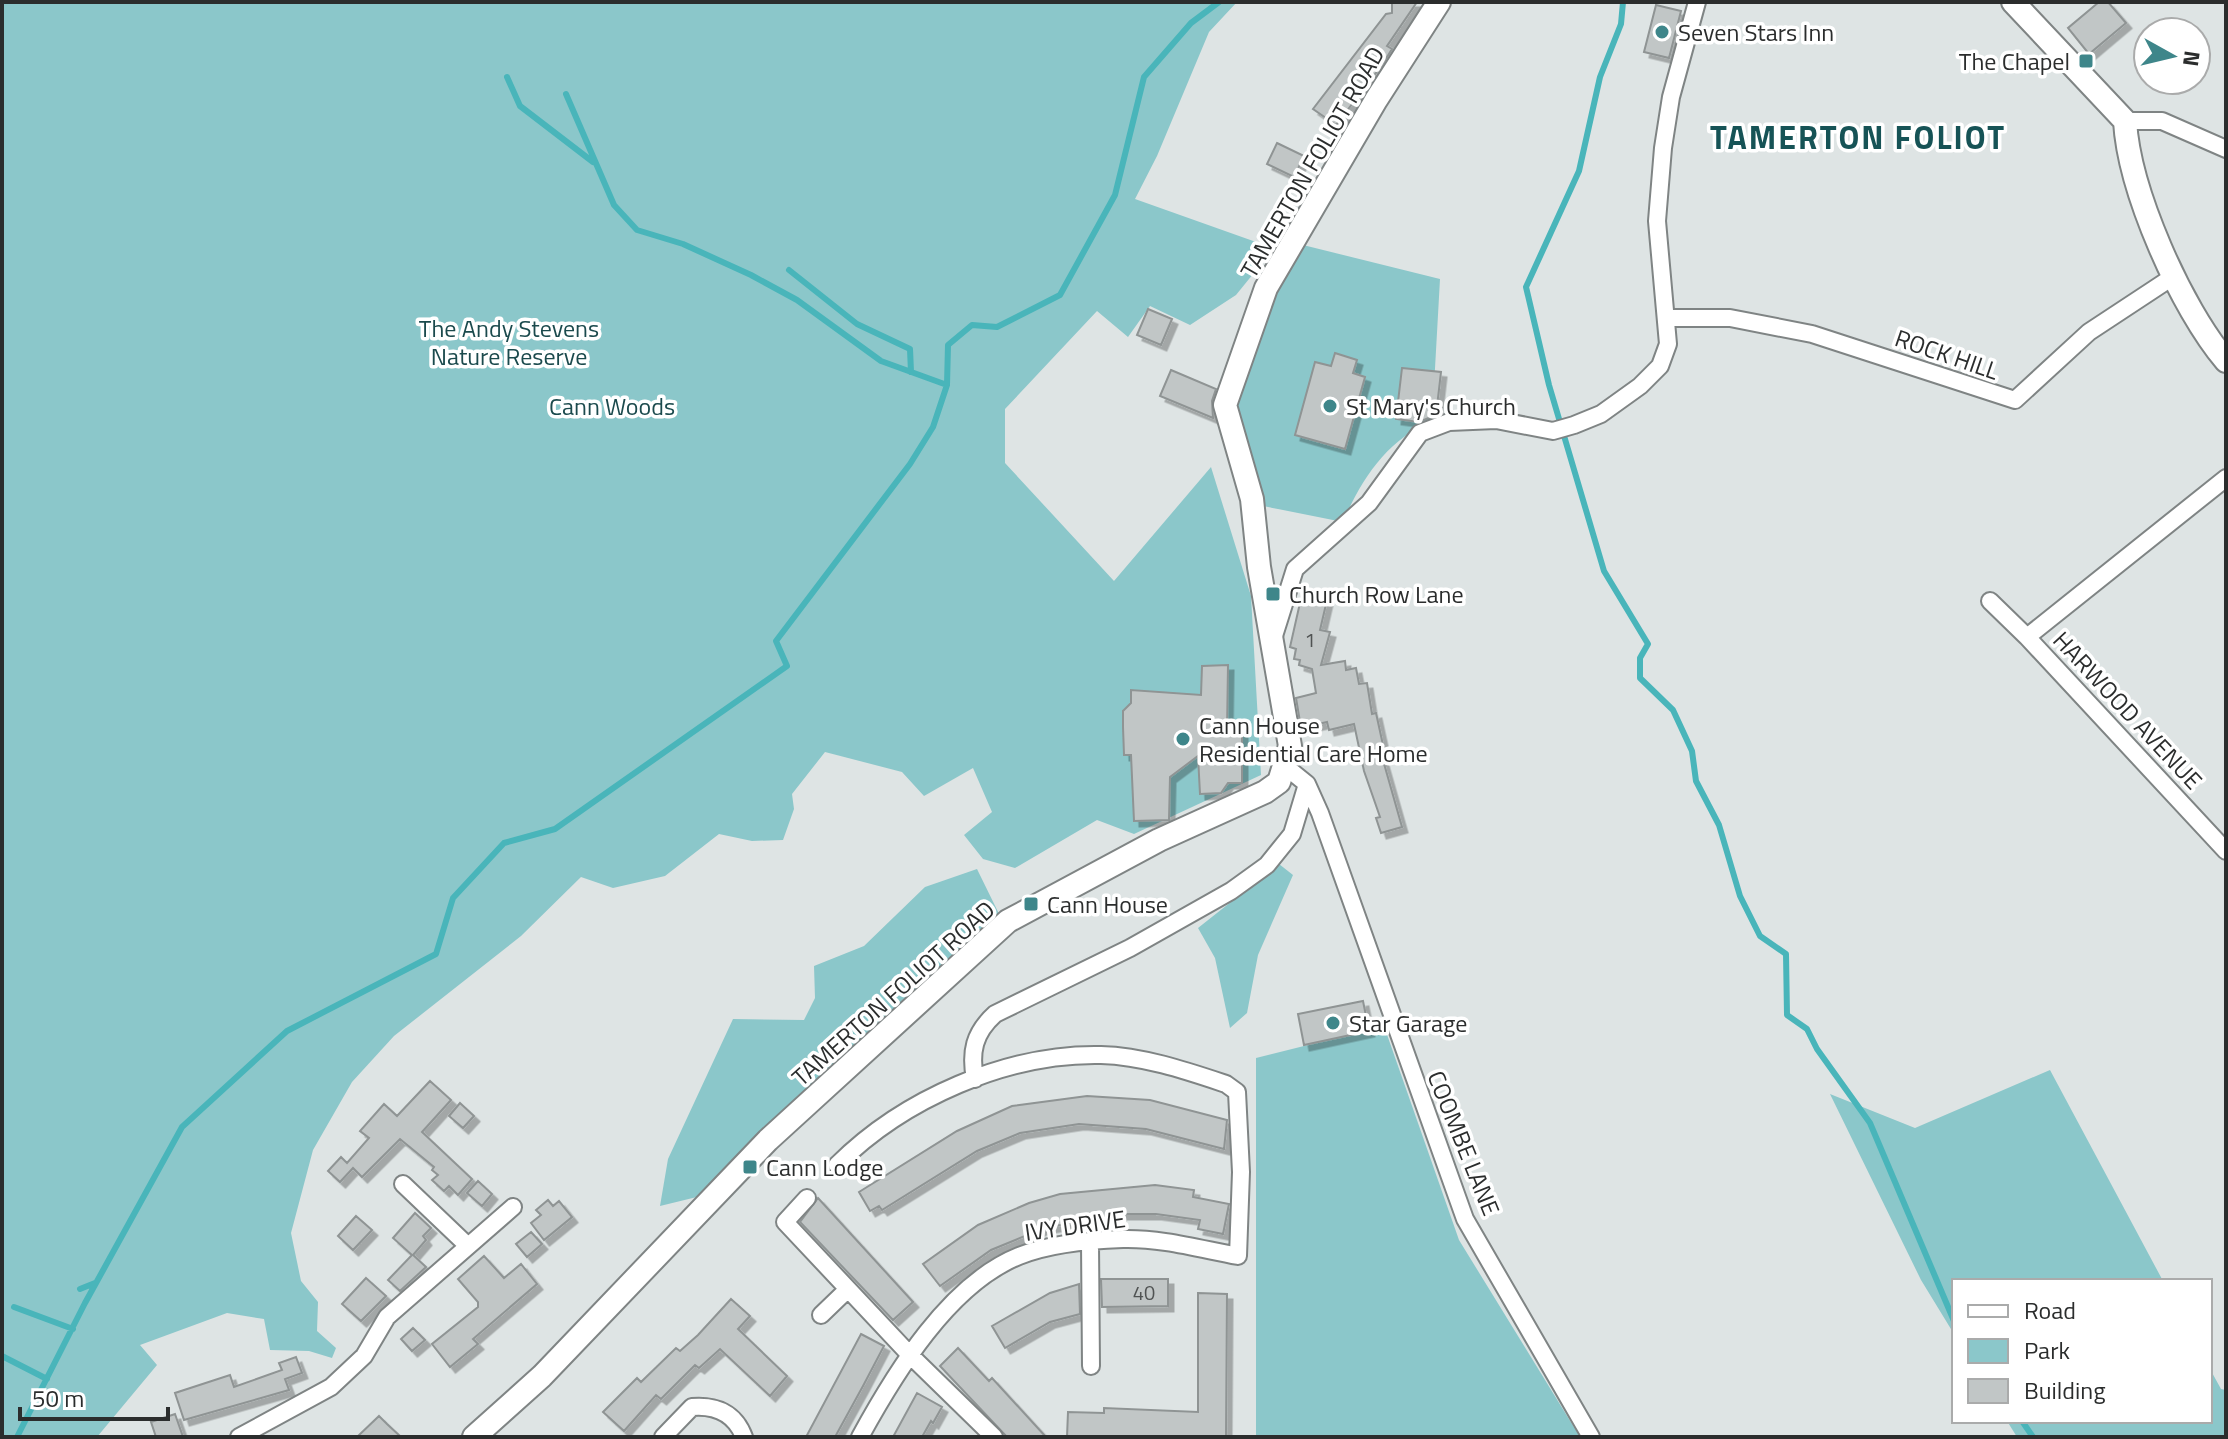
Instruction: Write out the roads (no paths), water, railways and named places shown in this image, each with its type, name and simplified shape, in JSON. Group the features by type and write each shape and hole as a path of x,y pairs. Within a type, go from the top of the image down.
{"street":[{"name":"TAMERTON FOLIOT ROAD","path":"474,1437 542,1376 768,1140 1008,921 1159,840 1265,792 1279,782 1290,746 1252,499 1225,405 1266,288 1376,100 1439,2"},
{"path":"1272,644 1295,569 1369,503 1420,433 1449,422 1496,420 1553,431 1601,414 1640,386 1660,366 1668,344 1657,221 1663,148 1671,97 1697,2"},
{"path":"2013,2 2125,121 2134,167 2174,276 2208,340 2226,361"},
{"path":"2125,121 2162,121 2226,149"},
{"name":"ROCK HILL","path":"1667,318 1730,318 1812,334 2015,400 2089,332 2174,276"},
{"name":"HARWOOD AVENUE","path":"2027,637 2226,478"},
{"name":"HARWOOD AVENUE","path":"1990,601 2226,851"},
{"path":"837,1165 931,1096 975,1079 971,1059 974,1044 984,1024 995,1014 1130,948 1231,891 1267,865 1292,834 1307,784 1286,767"},
{"name":"COOMBE LANE","path":"1307,784 1465,1219 1591,1437"},
{"name":"IVY DRIVE","path":"860,1437 910,1355 956,1297 1018,1256 1123,1239 1164,1242 1238,1256 1241,1172 1237,1092 1204,1077 1147,1062 1102,1055 1045,1060 975,1079"},
{"path":"403,1184 468,1246"},
{"path":"807,1198 785,1222 910,1355 994,1437"},
{"path":"239,1437 331,1387 364,1356 387,1317 513,1207"},
{"path":"1090,1243 1091,1366"},
{"path":"821,1315 848,1289"},
{"path":"663,1437 692,1407 713,1405 739,1425 744,1437"}],"waterway":[{"path":"17,1437 85,1303 182,1127 287,1031 436,954 453,898 504,843 555,829 787,666 776,641 910,464 933,427 947,385 948,345 972,325 997,327 1060,295 1115,195 1144,77 1191,23 1219,2"},
{"path":"1623,2 1621,24 1600,77 1579,171 1526,287 1549,385 1604,571 1648,644 1640,658 1640,678 1673,710 1692,751 1696,781 1719,825 1740,896 1760,936 1786,954 1787,1015 1807,1029 1817,1049 1870,1123 1952,1316"},
{"path":"507,77 520,106 593,162"},
{"path":"566,94 614,205 637,230 683,244 751,275 797,300 881,361 947,385"},
{"path":"789,270 857,324 910,349 911,372"},
{"path":"80,1289 95,1283"},
{"path":"14,1307 73,1329"},
{"path":"2,1356 47,1379"},
{"path":"2023,1423 2033,1437"}],"place":[{"name":"Seven Stars Inn","path":"1662,32"},
{"name":"The Chapel","path":"2086,61"},
{"name":"St Mary's Church","path":"1330,406"},
{"name":"Church Row Lane","path":"1273,594"},
{"name":"Cann House Residential Care Home","path":"1183,739"},
{"name":"Cann House","path":"1031,904"},
{"name":"Star Garage","path":"1333,1023"},
{"name":"Cann Lodge","path":"750,1167"}],"district":[{"name":"TAMERTON FOLIOT","path":"1858,137"}],"park label":[{"name":"The Andy Stevens Nature Reserve","path":"509,342"},
{"name":"Cann Woods","path":"612,406"}]}
